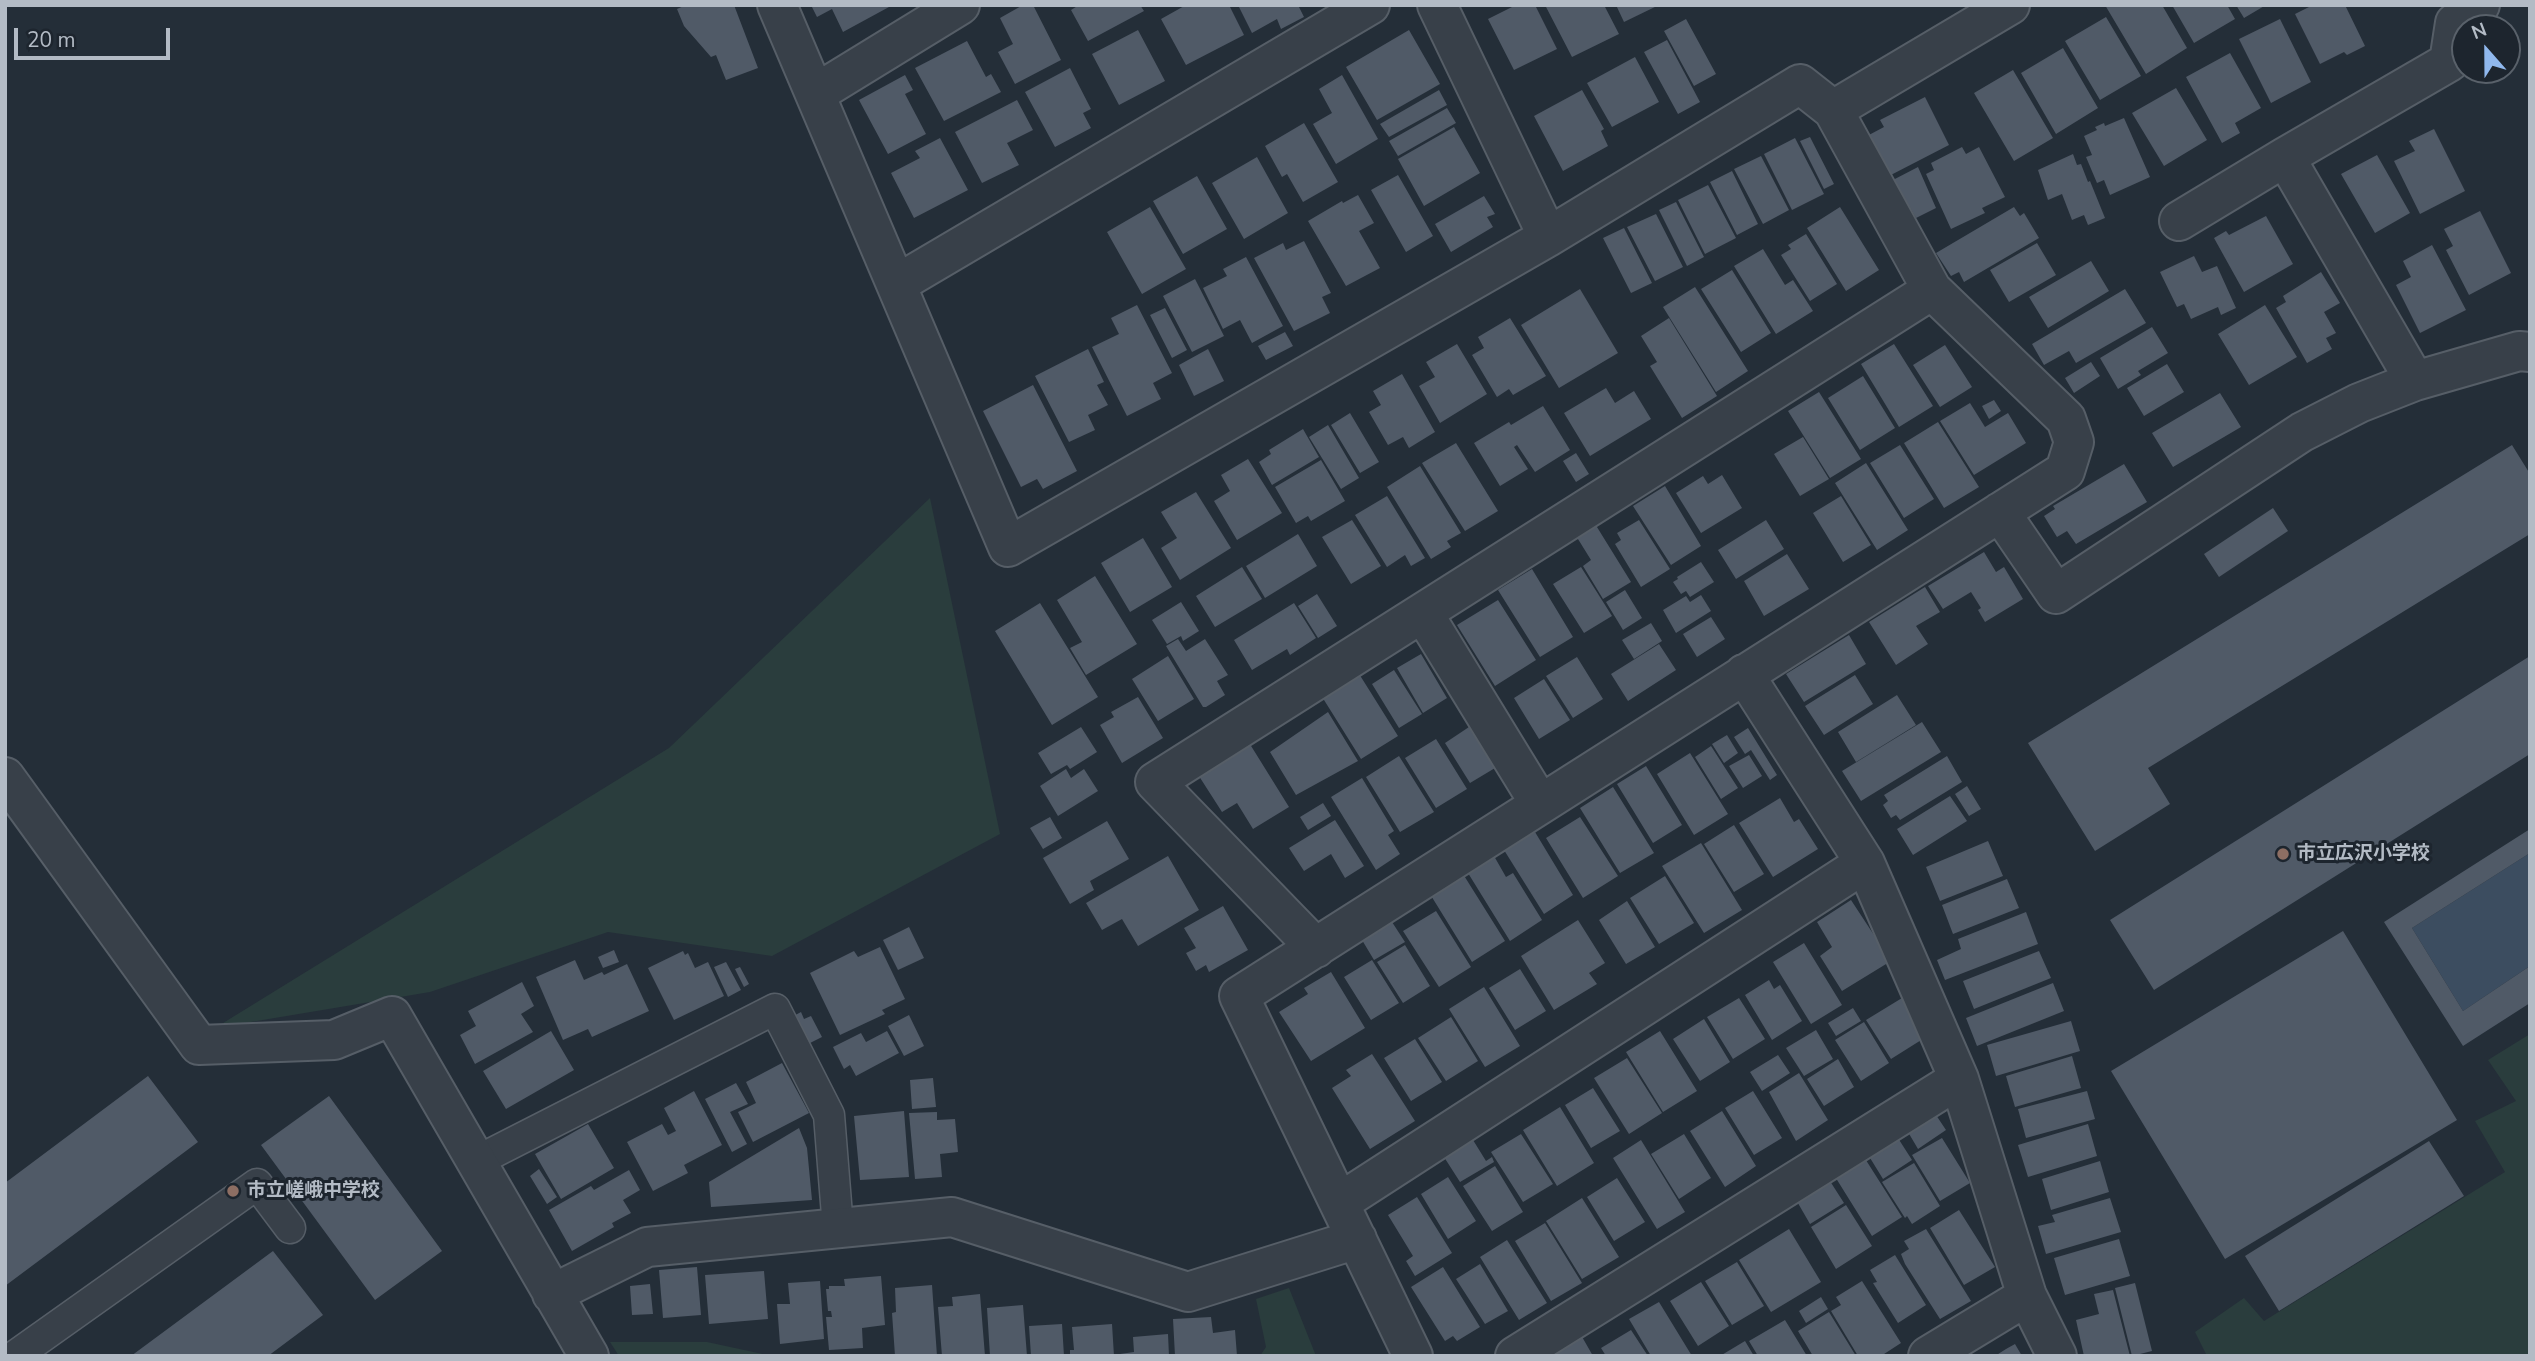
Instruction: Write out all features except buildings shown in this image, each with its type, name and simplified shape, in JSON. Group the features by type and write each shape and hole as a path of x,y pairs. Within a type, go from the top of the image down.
{"street":[{"path":"777,5 1008,547 1548,237 1800,84 1833,110 1932,290 2066,419 2074,442 2065,471 1239,996 1413,1356"},
{"path":"816,94 960,5"},
{"path":"897,284 1370,5"},
{"path":"1437,5 1548,237"},
{"path":"1833,110 2010,5"},
{"path":"2179,221 2449,62 2455,23 2480,5"},
{"path":"2285,157 2415,381"},
{"path":"1315,948 1155,782 1932,290"},
{"path":"2000,512 2056,594 2302,432 2359,403 2415,381 2519,351 2530,352"},
{"path":"1423,613 1540,804"},
{"path":"1744,674 1866,863 1959,1079 2027,1296 2057,1356"},
{"path":"5,777 199,1045 334,1040 392,1016 589,1356"},
{"path":"1339,1203 1866,863"},
{"path":"1515,1356 1959,1079"},
{"path":"552,1294 648,1247 952,1217 1188,1292 1357,1238"},
{"path":"1928,1356 2027,1296"}],"lane":[{"path":"475,1162 775,1009 829,1115 838,1228"},
{"path":"15,1356 257,1184 290,1228"}],"shaded area":[{"path":"930,498 1000,834 772,956 608,932 430,992 215,1028 669,748"},
{"path":"2530,1034 2530,1356 2207,1356 2195,1332 2244,1298 2264,1321 2505,1172 2475,1121 2516,1101 2488,1060"},
{"path":"1289,1288 1316,1356 1260,1356 1266,1347 1256,1299"},
{"path":"610,1342 707,1342 772,1356 619,1356"}],"water":[{"path":"2530,853 2530,966 2463,1011 2412,928"}],"place":[{"name":"市立広沢小学校","path":"2283,854"},
{"name":"市立嵯峨中学校","path":"233,1191"}]}
